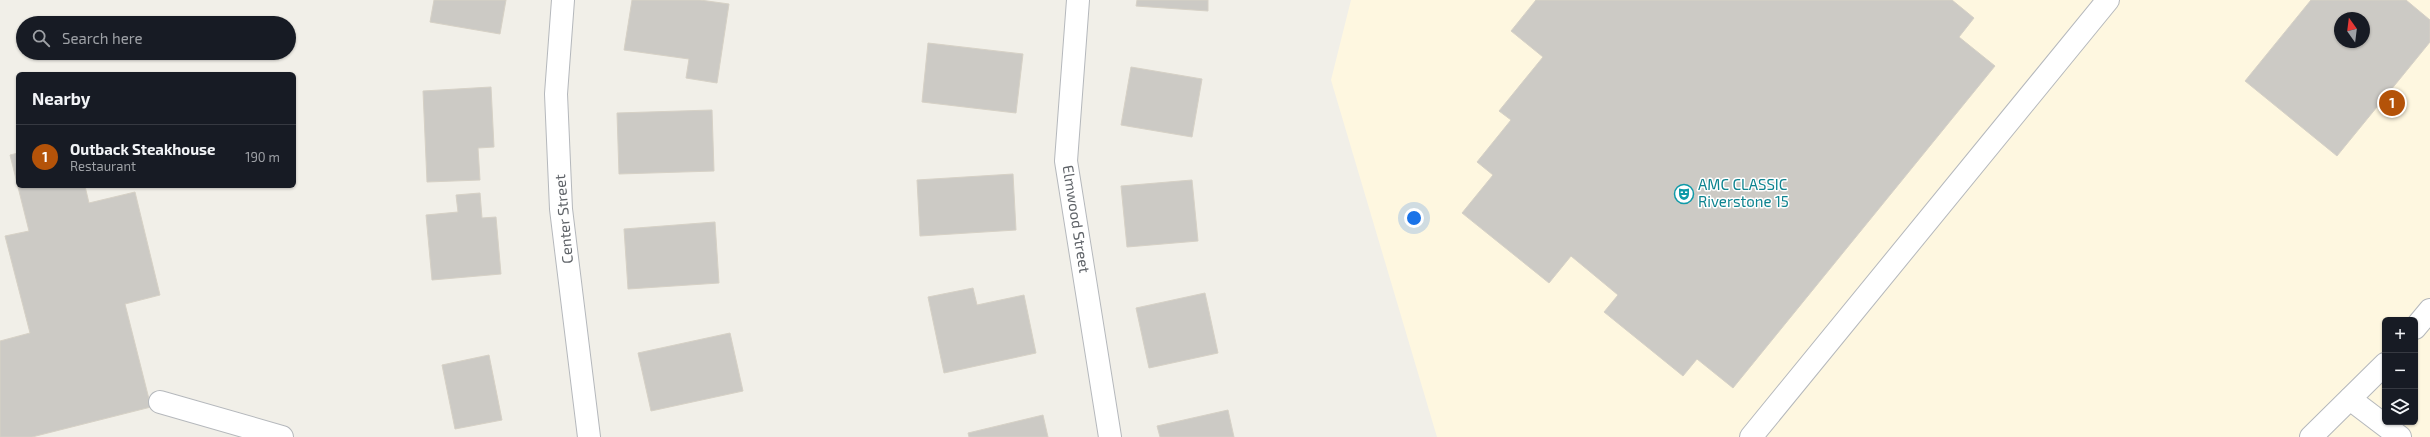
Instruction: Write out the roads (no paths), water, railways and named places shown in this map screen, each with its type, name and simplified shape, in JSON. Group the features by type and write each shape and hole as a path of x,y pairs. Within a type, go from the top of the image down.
{"street":[{"name":"Center Street","path":"563,0 556,94 561,209 589,437"},
{"name":"Elmwood Street","path":"1078,0 1066,161 1110,437"},
{"path":"1751,437 2108,0"},
{"path":"2418,324 2430,310"},
{"path":"2311,437 2382,367"},
{"path":"2350,398 2400,437"},
{"path":"160,402 282,437"}],"place":[{"name":"Outback Steakhouse","path":"2392,103"},
{"name":"AMC CLASSIC Riverstone 15","path":"1684,194"}]}
